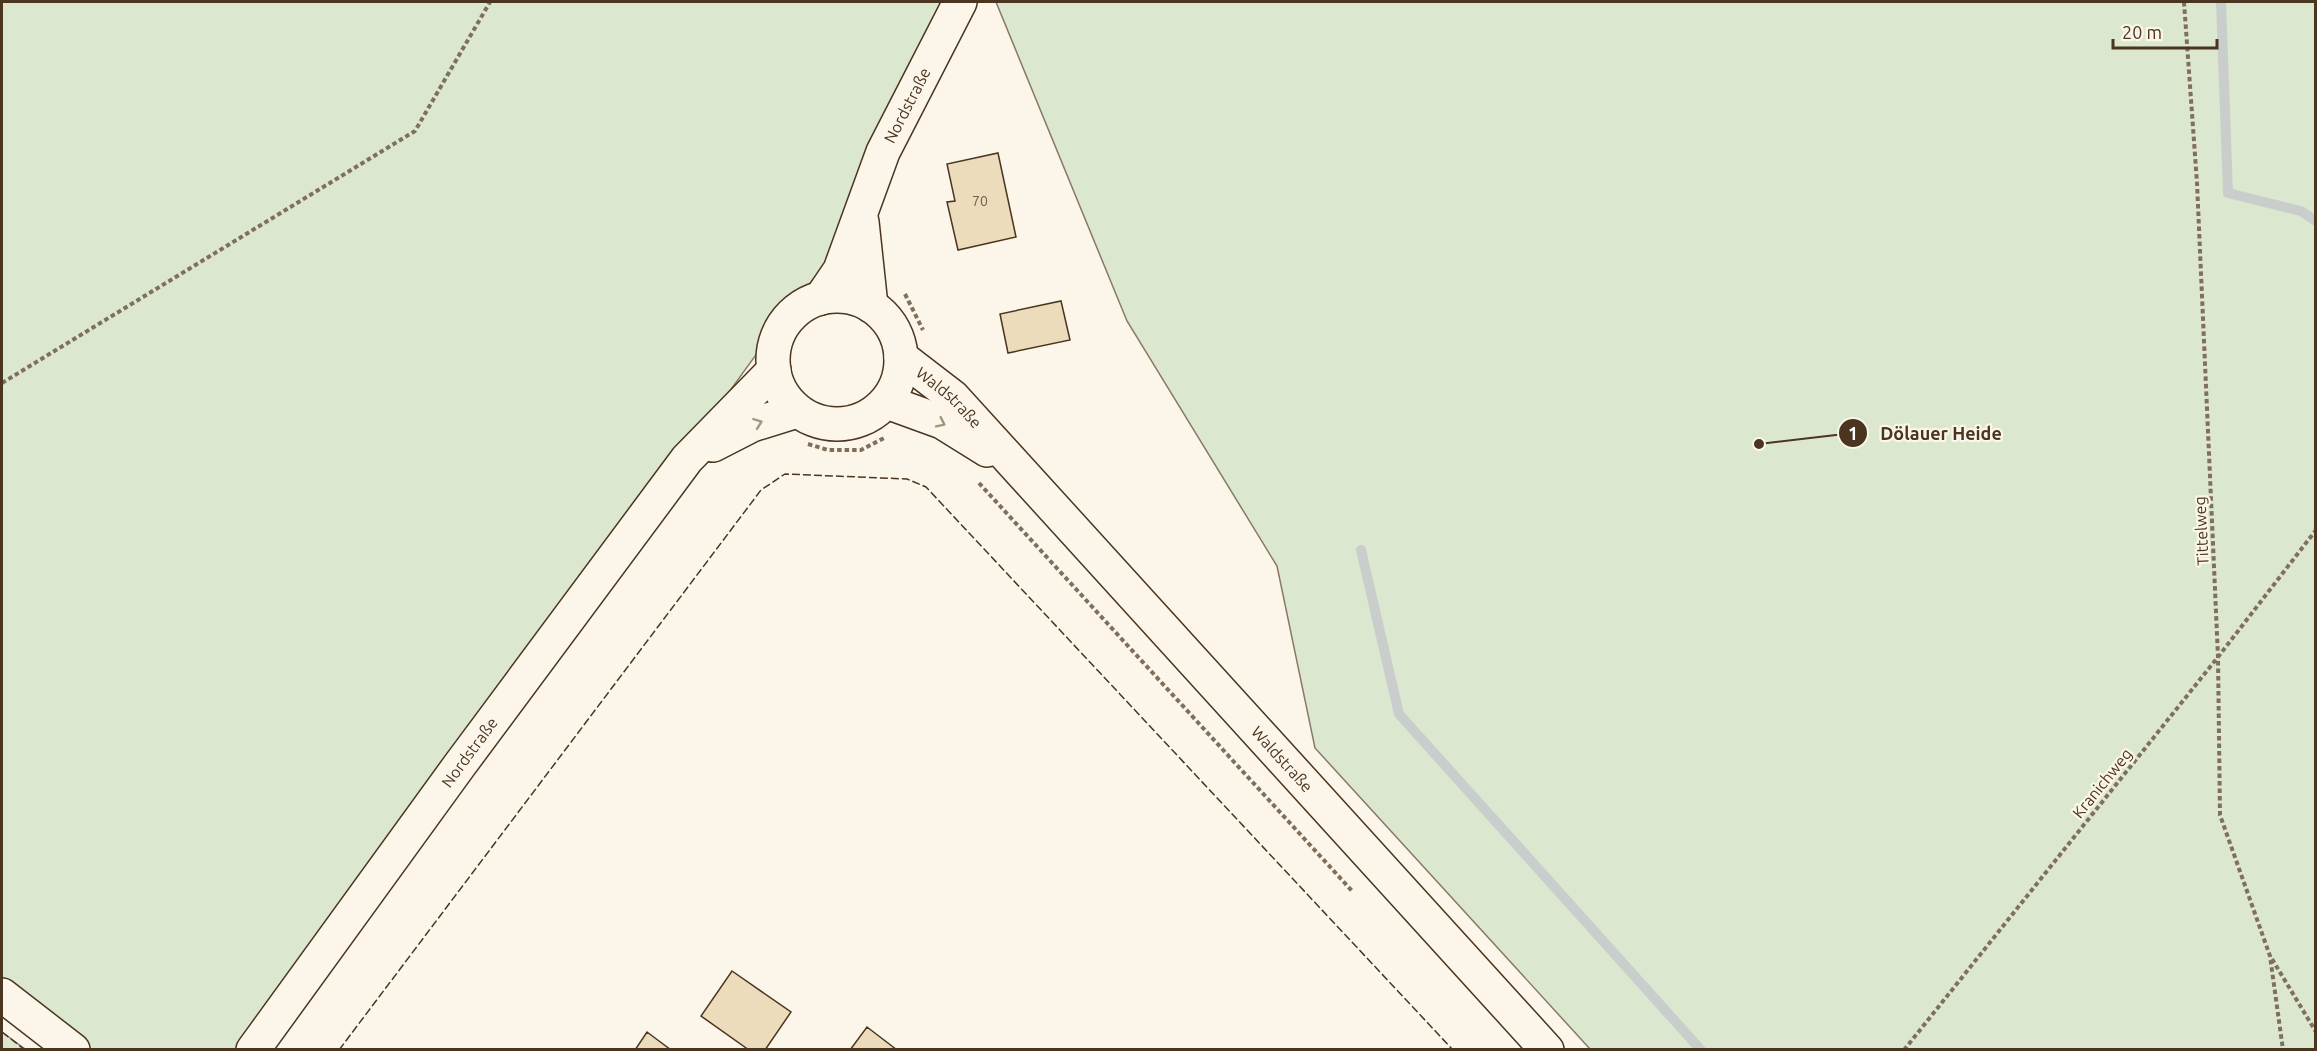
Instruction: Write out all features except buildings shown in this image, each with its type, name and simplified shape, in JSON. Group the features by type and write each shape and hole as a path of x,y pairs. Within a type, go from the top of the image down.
{"main road":[{"name":"Nordstraße","path":"821,298 840,270 883,152 960,2"},
{"name":"Nordstraße","path":"861,214 871,306"},
{"name":"Nordstraße","path":"687,459 752,425 797,411 786,399 778,385 774,370 775,346 783,325 794,313 806,304 821,298 838,296 855,299 871,306 886,319 897,337 901,357 896,388 887,402"},
{"name":"Waldstraße","path":"901,357 953,397 1547,1050"},
{"name":"Nordstraße","path":"253,1050 459,766 687,459 774,370"},
{"name":"Waldstraße","path":"887,402 942,422 1017,468"},
{"path":"797,411 814,421 834,424 853,423 872,415 887,402"},
{"path":"2,995 73,1050"}],"path":[{"path":"2,384 415,130 490,2"},
{"name":"Tittelweg","path":"2184,2 2197,183 2218,657 2220,815 2270,956 2283,1050"},
{"path":"902,286 925,332"},
{"path":"806,443 828,450 861,450 886,438"},
{"path":"973,475 1360,899"},
{"name":"Kranichweg","path":"1904,1050 2218,657 2316,530"},
{"path":"2270,956 2316,1032"}],"green space":[{"path":"2,2 950,2 827,262 779,323 253,1049 73,1049 2,995"},
{"path":"996,2 2315,2 2315,1049 1590,1049 1315,748 1277,566 1127,321"},
{"path":"2,1032 25,1049 2,1049"}],"waterway":[{"path":"2221,2 2228,193 2301,211 2316,221"},
{"path":"1361,550 1399,714 1701,1050"}],"fence":[{"path":"339,1050 761,490 785,474 907,479 926,487 1453,1050"},
{"path":"2,1032 25,1050"}],"place":[{"name":"Dölauer Heide","path":"1759,444"}]}
